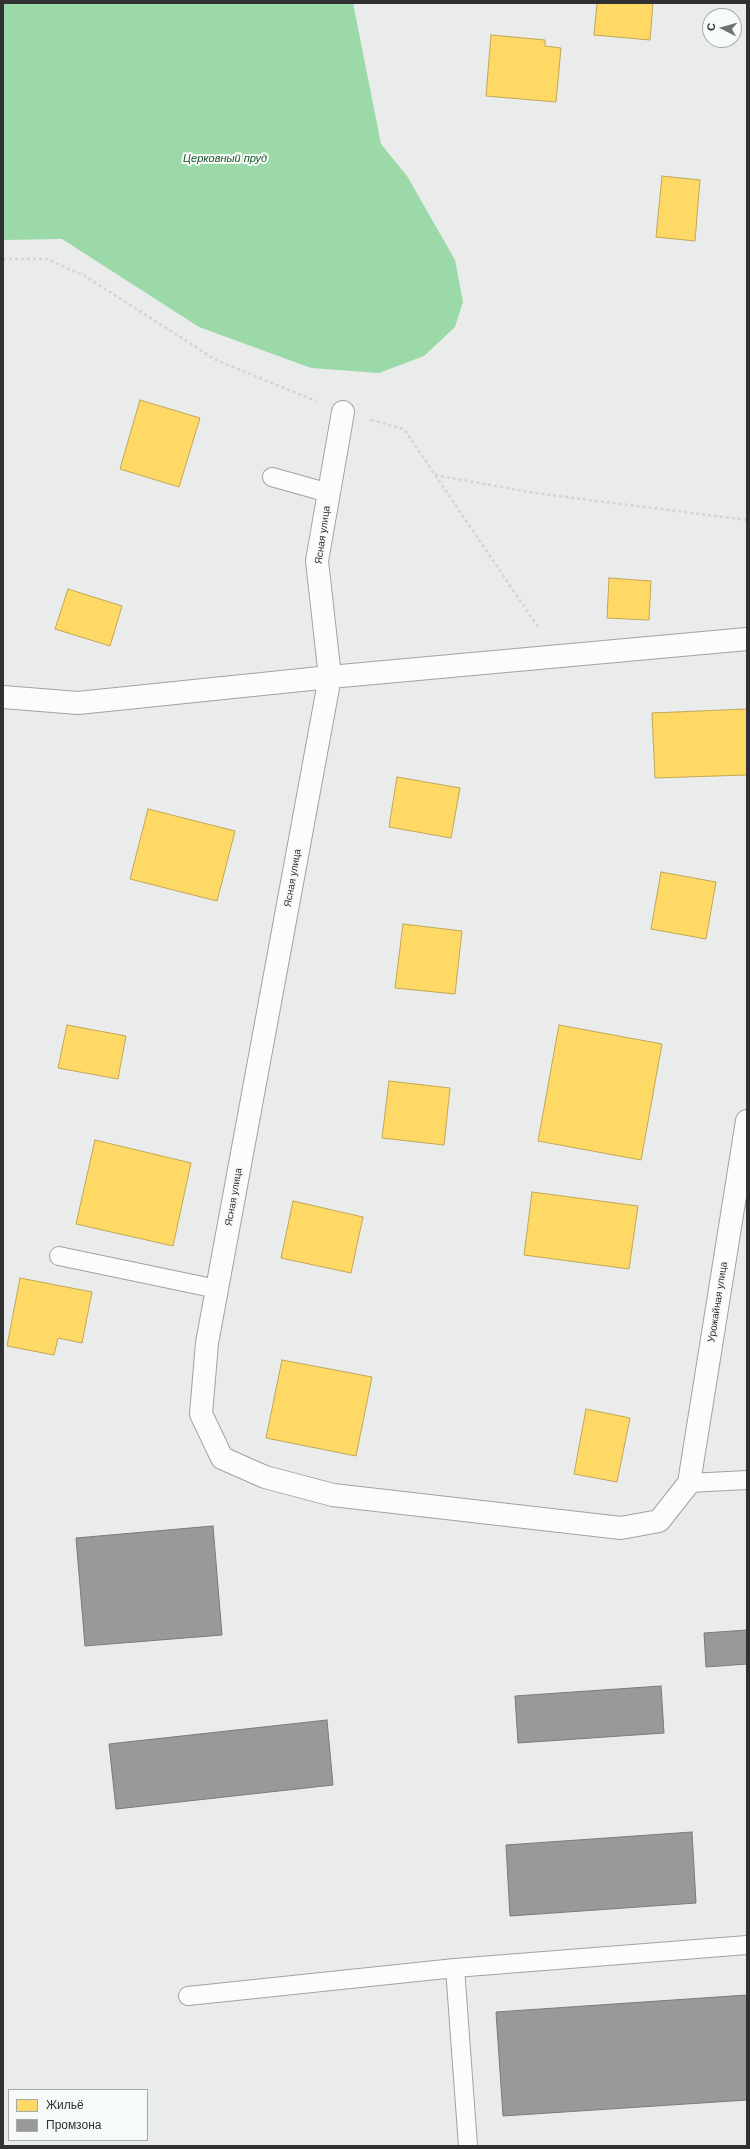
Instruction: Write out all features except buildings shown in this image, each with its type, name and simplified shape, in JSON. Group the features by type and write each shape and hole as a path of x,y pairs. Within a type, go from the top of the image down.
{"street":[{"name":"Ясная улица","path":"343,412 317,561 330,677 207,1343 201,1414 222,1458 265,1477 333,1495 622,1528 659,1521 689,1483"},
{"path":"3,696 78,703 330,677 747,639"},
{"name":"Урожайная улица","path":"689,1483 747,1121"}],"lane":[{"path":"272,477 329,493"},
{"path":"59,1256 217,1289"},
{"path":"689,1483 747,1480"},
{"path":"188,1996 456,1968 747,1945"},
{"path":"456,1968 468,2146"}],"path":[{"path":"434,475 534,493 747,520"}],"water":[{"name":"Церковный пруд","path":"3,3 353,3 381,144 407,176 455,260 463,302 455,327 424,356 379,373 311,368 199,327 62,239 3,240"}]}
